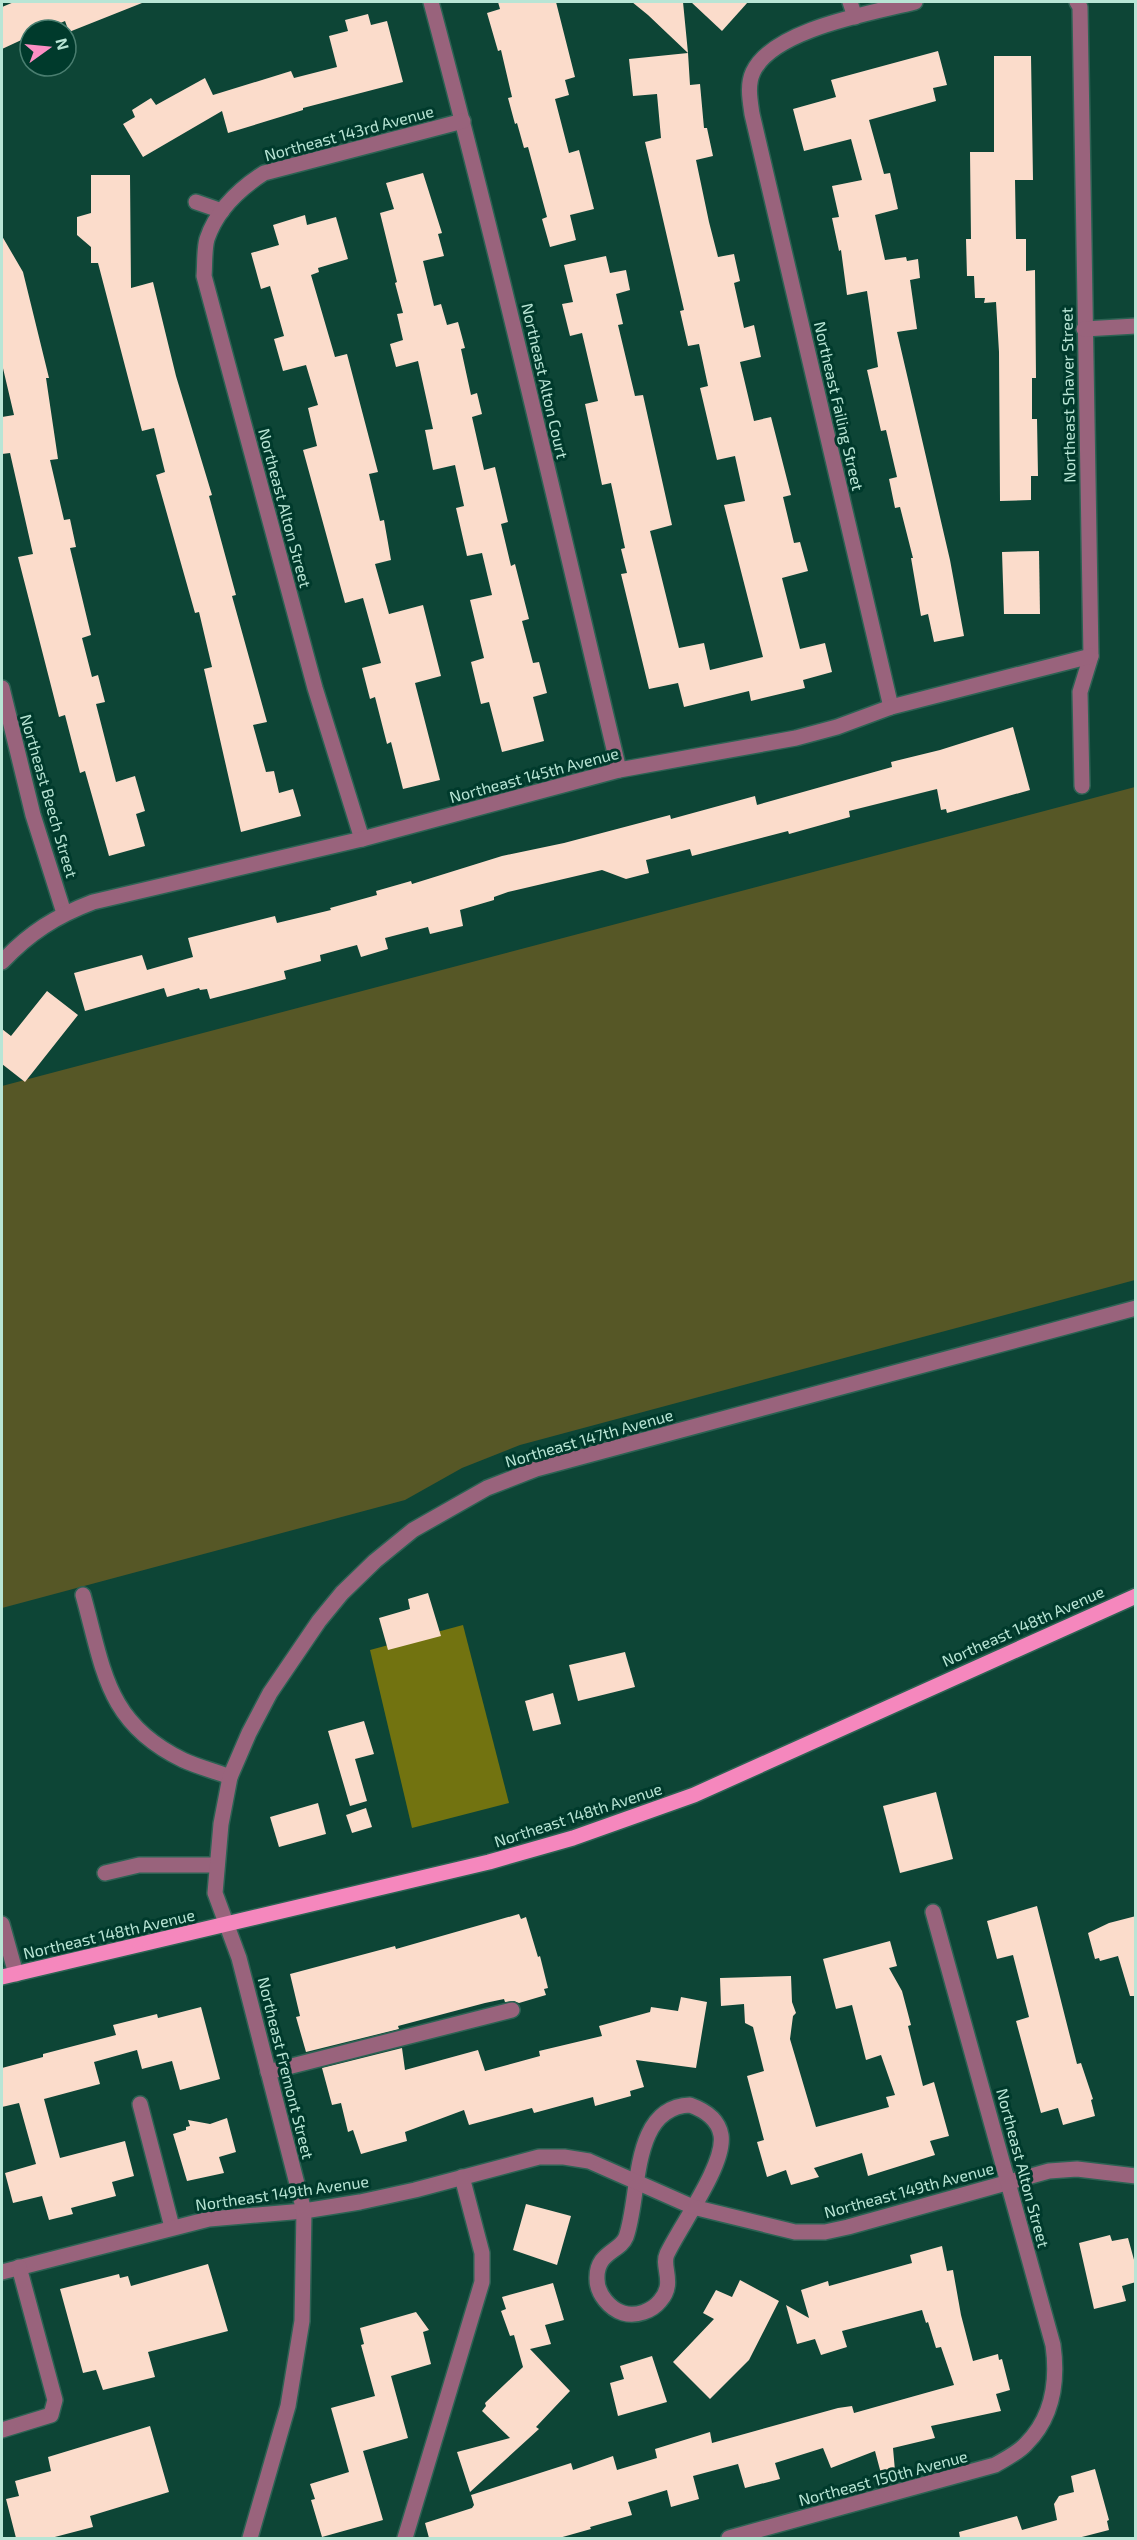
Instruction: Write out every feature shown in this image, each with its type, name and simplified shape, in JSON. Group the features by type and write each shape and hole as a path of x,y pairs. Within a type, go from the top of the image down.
{"main road":[{"name":"Northeast 148th Avenue","path":"9,1976 489,1862 635,1817 752,1770 1136,1596"}],"street":[{"name":"Northeast Alton Court","path":"431,2 463,121 619,771"},
{"path":"850,2 855,17 915,2"},
{"name":"Northeast Shaver Street","path":"1077,2 1080,7 1091,656 1080,692 1082,786"},
{"name":"Northeast Failing Street","path":"855,17 811,30 783,42 764,57 752,72 749,88 752,114 891,707"},
{"name":"Northeast 143rd Avenue","path":"222,211 240,189 264,173 463,121"},
{"path":"196,202 222,211"},
{"name":"Northeast Alton Street","path":"222,211 207,240 204,276 315,688 362,839"},
{"path":"1084,329 1136,326"},
{"name":"Northeast 145th Avenue","path":"2,962 22,940 64,913 93,902 362,839 619,771 693,755 796,738 837,727 891,707 1091,656"},
{"name":"Northeast Beech Street","path":"2,688 33,815 64,913"},
{"name":"Northeast 147th Avenue","path":"227,1926 215,1893 221,1824 230,1777 249,1733 270,1693 319,1621 342,1593 375,1561 413,1530 470,1497 536,1469 1136,1308"},
{"path":"83,1595 110,1690 119,1708 134,1727 157,1746 184,1761 230,1777"},
{"path":"105,1873 139,1865 217,1865"},
{"name":"Northeast Alton Street","path":"933,1912 1053,2344 1057,2370 1052,2401 1036,2432"},
{"path":"2,1924 9,1976"},
{"name":"Northeast Fremont Street","path":"227,1926 239,1958 304,2211 301,2332 288,2406 250,2538"},
{"path":"268,2072 512,2010"},
{"path":"140,2104 172,2227"},
{"path":"690,2105 704,2110 716,2122 721,2134 721,2146 711,2174 693,2207 665,2257 668,2275 667,2290 661,2301 651,2310 635,2314 616,2310 603,2298 596,2281 598,2268 605,2256 626,2239 636,2181 654,2122 664,2111 677,2106 690,2105"},
{"name":"Northeast 149th Avenue","path":"2,2272 208,2219 304,2211 393,2195 539,2157 564,2157 589,2161 693,2207 795,2232 825,2232 1049,2171 1077,2169 1136,2176"},
{"path":"405,2538 482,2282 482,2253 462,2177"},
{"path":"2,2430 51,2415 55,2400 19,2267"},
{"name":"Northeast 150th Avenue","path":"729,2538 995,2465 1025,2445 1036,2432"}],"shaded area":[{"path":"1135,787 1135,1280 520,1445 462,1468 405,1500 2,1608 2,1086"},
{"path":"463,1625 509,1803 412,1828 370,1650"}],"building":[{"path":"14,2 142,3 78,28 78,18 18,18 18,42 2,49 2,7"},
{"path":"498,2 556,2 575,77 565,80 569,95 555,99 569,153 579,150 594,209 570,215 576,240 550,247 542,219 547,217 528,147 524,148 517,123 515,124 508,98 512,97 501,50 498,51 487,13 500,9"},
{"path":"632,2 683,2 688,53 648,15"},
{"path":"691,2 748,2 722,31"},
{"path":"368,14 371,25 387,21 403,82 303,108 303,110 228,133 222,111 143,157 123,124 135,117 132,110 151,98 156,105 205,78 213,95 291,71 294,78 337,67 329,36 348,31 345,20"},
{"path":"938,51 947,85 933,88 936,101 869,120 884,174 890,173 898,209 875,215 885,260 906,257 907,261 918,259 920,278 910,280 917,329 897,332 950,560 964,636 934,642 928,614 921,616 911,558 913,558 900,507 895,508 889,479 897,477 886,430 881,431 867,370 878,367 867,291 847,295 841,250 839,251 832,218 839,217 832,186 862,180 851,139 804,151 793,109 836,97 831,80"},
{"path":"688,53 690,85 700,84 704,128 707,128 713,156 696,160 709,222 718,257 734,254 740,281 734,283 744,328 754,325 761,357 740,362 754,421 771,417 791,495 783,497 794,543 800,542 808,571 782,578 800,649 825,643 832,672 803,680 805,688 751,701 749,691 684,707 678,683 649,689 621,574 627,573 621,549 625,548 611,483 602,485 585,404 598,401 582,333 570,336 562,304 573,302 564,265 606,256 610,273 626,270 630,290 616,294 623,324 618,325 635,396 643,395 672,525 650,531 679,648 704,643 710,670 763,657 724,505 745,501 735,456 717,460 700,388 708,386 699,344 688,346 680,311 684,310 645,142 661,138 657,94 633,96 629,59"},
{"path":"994,56 1031,56 1033,180 1015,180 1016,239 1026,239 1026,271 1035,270 1036,378 1032,378 1032,419 1037,419 1038,476 1031,476 1031,500 1000,501 999,352 996,302 984,303 985,298 975,298 974,276 967,276 966,239 971,239 970,152 994,152"},
{"path":"423,173 442,233 438,234 444,256 423,261 434,306 441,304 447,325 458,322 465,348 461,349 471,395 477,393 482,414 472,417 484,470 495,467 508,522 501,524 511,566 515,564 529,619 522,621 533,663 539,662 547,693 533,697 544,741 502,752 489,702 481,704 471,662 484,658 470,600 492,595 482,553 467,556 456,508 464,506 455,465 433,470 425,430 433,429 418,361 396,367 390,344 403,340 397,314 403,313 380,213 394,209 386,183"},
{"path":"91,175 130,175 131,288 153,282 176,376 212,495 209,496 236,595 232,596 267,722 253,725 266,772 274,771 279,793 293,789 301,816 241,832 204,669 212,667 199,612 195,613 156,475 165,472 154,428 142,431 98,263 91,263 91,247 77,235 77,217 91,213"},
{"path":"305,215 307,225 336,217 348,259 318,268 319,272 311,275 335,357 347,354 378,472 369,474 380,521 384,520 391,560 375,564 389,614 423,605 441,676 415,683 440,780 403,789 391,742 387,744 375,697 370,699 362,668 381,663 363,598 345,603 303,450 317,446 308,408 318,405 306,365 283,371 274,339 284,336 270,286 261,289 251,253 279,245 273,225"},
{"path":"2,236 23,272 49,378 46,378 58,459 50,460 64,520 70,519 76,547 70,548 91,635 82,638 92,677 98,675 105,702 96,704 116,782 135,776 145,811 136,814 145,846 109,856 85,771 80,773 65,715 59,717 18,557 33,554 10,453 2,454 2,417 14,415 2,364"},
{"path":"1039,551 1040,614 1004,614 1002,552"},
{"path":"1013,727 1030,790 947,813 946,809 941,810 937,789 849,811 850,817 789,834 788,831 692,856 690,849 646,860 649,873 626,879 602,870 508,892 494,897 494,900 460,910 463,926 430,934 428,927 385,938 388,949 361,957 357,945 320,955 321,961 284,971 286,979 210,999 207,989 200,990 199,988 167,997 164,988 85,1011 74,973 142,955 147,970 193,957 188,938 275,916 277,923 331,910 330,908 377,895 376,891 411,881 412,884 502,856 564,843 670,815 671,819 755,796 757,805 892,767 891,762 940,750"},
{"path":"47,991 78,1015 25,1082 2,1064 2,1029 11,1036"},
{"path":"428,1593 441,1636 388,1650 379,1618 410,1609 408,1599"},
{"path":"625,1652 635,1687 578,1701 569,1665"},
{"path":"553,1693 561,1724 533,1731 525,1701"},
{"path":"364,1721 374,1754 355,1759 367,1801 350,1806 328,1731"},
{"path":"936,1792 953,1859 900,1873 883,1806"},
{"path":"318,1803 326,1834 279,1847 270,1817"},
{"path":"366,1808 372,1827 352,1833 346,1815"},
{"path":"1037,1906 1077,2064 1081,2063 1093,2099 1091,2100 1095,2116 1063,2125 1058,2108 1041,2113 1016,2021 1029,2017 1013,1955 997,1959 987,1921"},
{"path":"519,1914 521,1919 526,1917 538,1957 540,1956 548,1988 544,1989 546,1995 519,2003 505,2002 504,1999 485,2003 398,2026 399,2029 306,2052 296,2017 300,2016 290,1974 395,1946 396,1949"},
{"path":"1136,1916 1136,1996 1130,1996 1118,1956 1100,1961 1099,1958 1095,1959 1088,1933 1109,1923"},
{"path":"890,1941 897,1966 889,1968 902,1991 923,2086 934,2082 949,2136 930,2141 935,2155 868,2176 862,2153 814,2168 819,2177 791,2185 786,2170 767,2177 757,2142 764,2140 747,2076 764,2071 753,2027 745,2023 744,2004 721,2006 720,1978 791,1976 792,2002 796,2013 793,2016 790,2039 816,2127 889,2107 886,2097 895,2095 881,2055 866,2060 852,2005 836,2009 823,1959"},
{"path":"681,1997 707,2002 696,2068 636,2060 644,2087 630,2091 631,2096 595,2106 593,2097 534,2113 532,2108 469,2125 464,2110 405,2132 407,2141 361,2154 353,2130 348,2132 341,2103 332,2105 322,2068 402,2048 405,2070 478,2050 485,2071 540,2056 539,2051 602,2036 599,2026 650,2012 651,2007 678,2011"},
{"path":"201,2007 220,2079 180,2090 172,2061 142,2069 137,2050 94,2062 100,2084 44,2099 60,2158 125,2141 134,2176 112,2182 116,2196 71,2208 73,2214 49,2220 42,2196 13,2203 5,2173 36,2164 19,2103 2,2107 2,2068 43,2057 43,2054 116,2035 113,2025 157,2014 158,2018"},
{"path":"227,2118 236,2152 219,2157 224,2173 187,2181 173,2134 186,2130 186,2127 190,2126 188,2120 210,2124"},
{"path":"526,2204 571,2216 557,2265 513,2250"},
{"path":"1110,2235 1112,2241 1128,2238 1136,2267 1136,2282 1122,2286 1126,2301 1094,2309 1079,2243"},
{"path":"942,2246 947,2271 953,2270 961,2315 973,2361 998,2354 999,2360 1002,2359 1010,2390 996,2394 1001,2411 931,2426 935,2438 893,2448 896,2482 884,2485 875,2451 831,2468 823,2448 775,2463 780,2479 745,2488 738,2464 693,2476 699,2499 671,2507 667,2490 628,2502 632,2515 559,2538 429,2538 425,2523 472,2508 474,2505 471,2495 571,2463 573,2470 613,2456 617,2470 657,2458 655,2449 710,2432 712,2443 838,2408 852,2406 854,2413 954,2385 941,2347 936,2348 922,2310 842,2331 847,2347 821,2355 815,2339 797,2344 786,2305 809,2318 801,2290 828,2281 829,2286 912,2263 910,2255"},
{"path":"208,2264 228,2331 148,2352 155,2377 103,2390 96,2370 83,2373 60,2289 119,2274 120,2278 128,2276 131,2286"},
{"path":"740,2280 779,2301 749,2360 710,2399 673,2362 714,2319 703,2313 716,2290 732,2297"},
{"path":"553,2283 564,2320 545,2325 551,2344 530,2349 570,2391 536,2427 539,2429 470,2492 457,2452 510,2438 482,2411 486,2406 485,2403 523,2367 514,2335 510,2336 501,2311 506,2309 502,2297"},
{"path":"416,2312 429,2330 423,2332 431,2364 391,2376 408,2438 363,2451 383,2520 322,2537 311,2500 315,2499 310,2484 349,2472 331,2408 375,2396 361,2345 364,2344 360,2328"},
{"path":"652,2356 667,2402 618,2416 610,2383 624,2379 620,2366"},
{"path":"150,2426 169,2492 90,2516 93,2527 51,2538 16,2538 6,2499 19,2496 15,2481 51,2471 48,2457"},
{"path":"1095,2469 1109,2520 1107,2521 1109,2530 1078,2538 960,2538 959,2532 1017,2516 1022,2530 1057,2520 1054,2504 1059,2496 1074,2492 1071,2476"}]}
